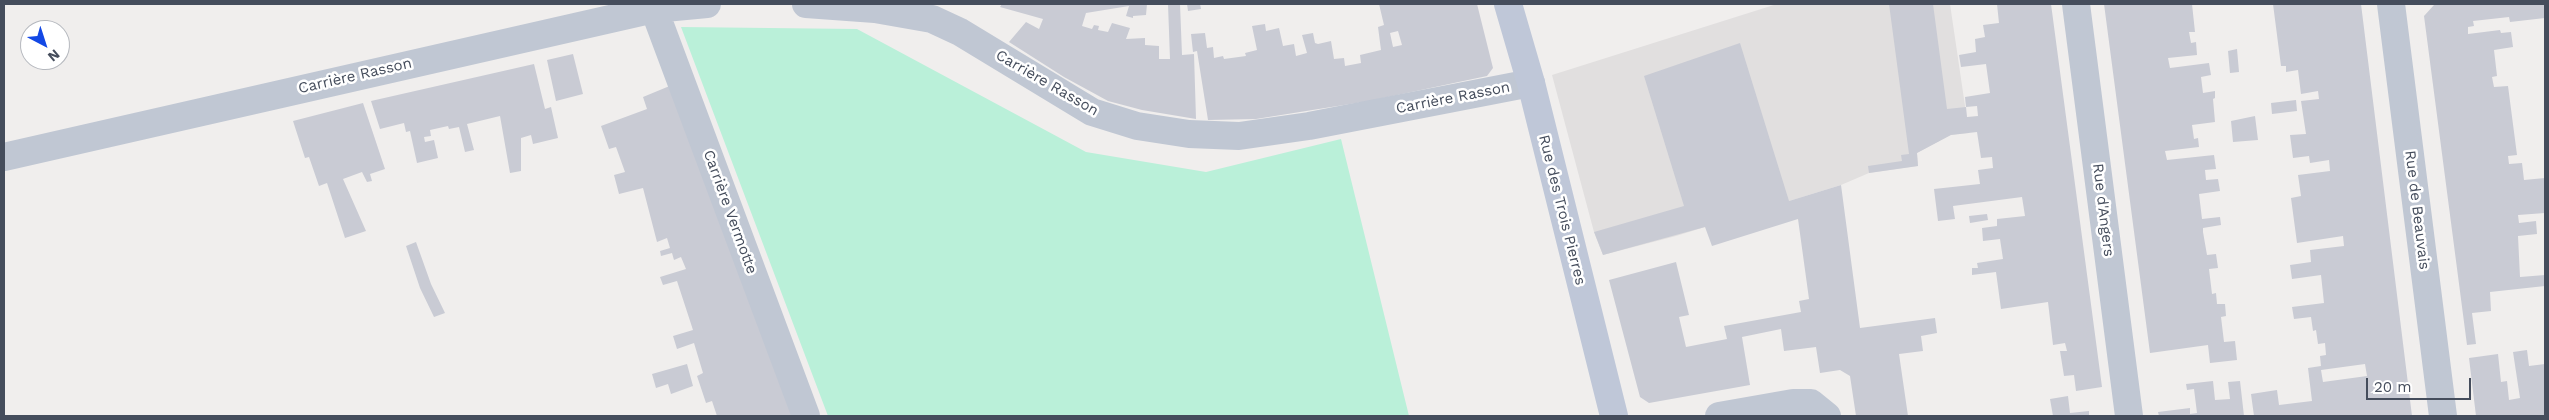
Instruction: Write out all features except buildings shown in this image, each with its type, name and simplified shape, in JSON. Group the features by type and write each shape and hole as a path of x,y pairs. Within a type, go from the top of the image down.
{"street":[{"name":"Carrière Rasson","path":"4,157 654,9 707,4"},
{"name":"Carrière Rasson","path":"806,4 875,9 932,19 960,32 1092,112 1137,126 1189,134 1239,136 1309,126 1531,83"},
{"name":"Rue des Trois Pierres","path":"1508,4 1531,83 1614,416"},
{"name":"Rue d'Angers","path":"2076,4 2129,416"},
{"name":"Rue de Beauvais","path":"2391,4 2443,416"},
{"name":"Carrière Vermotte","path":"654,9 806,416"},
{"path":"1719,416 1793,403 1811,403 1827,416"}],"shaded area":[{"path":"1777,4 1950,4 1969,133 1950,135 1917,153 1918,166 1869,173 1841,185 1676,236 1603,255 1594,232 1552,75"}],"green space":[{"path":"681,27 857,29 1086,152 1206,172 1341,139 1409,416 828,416"}]}
